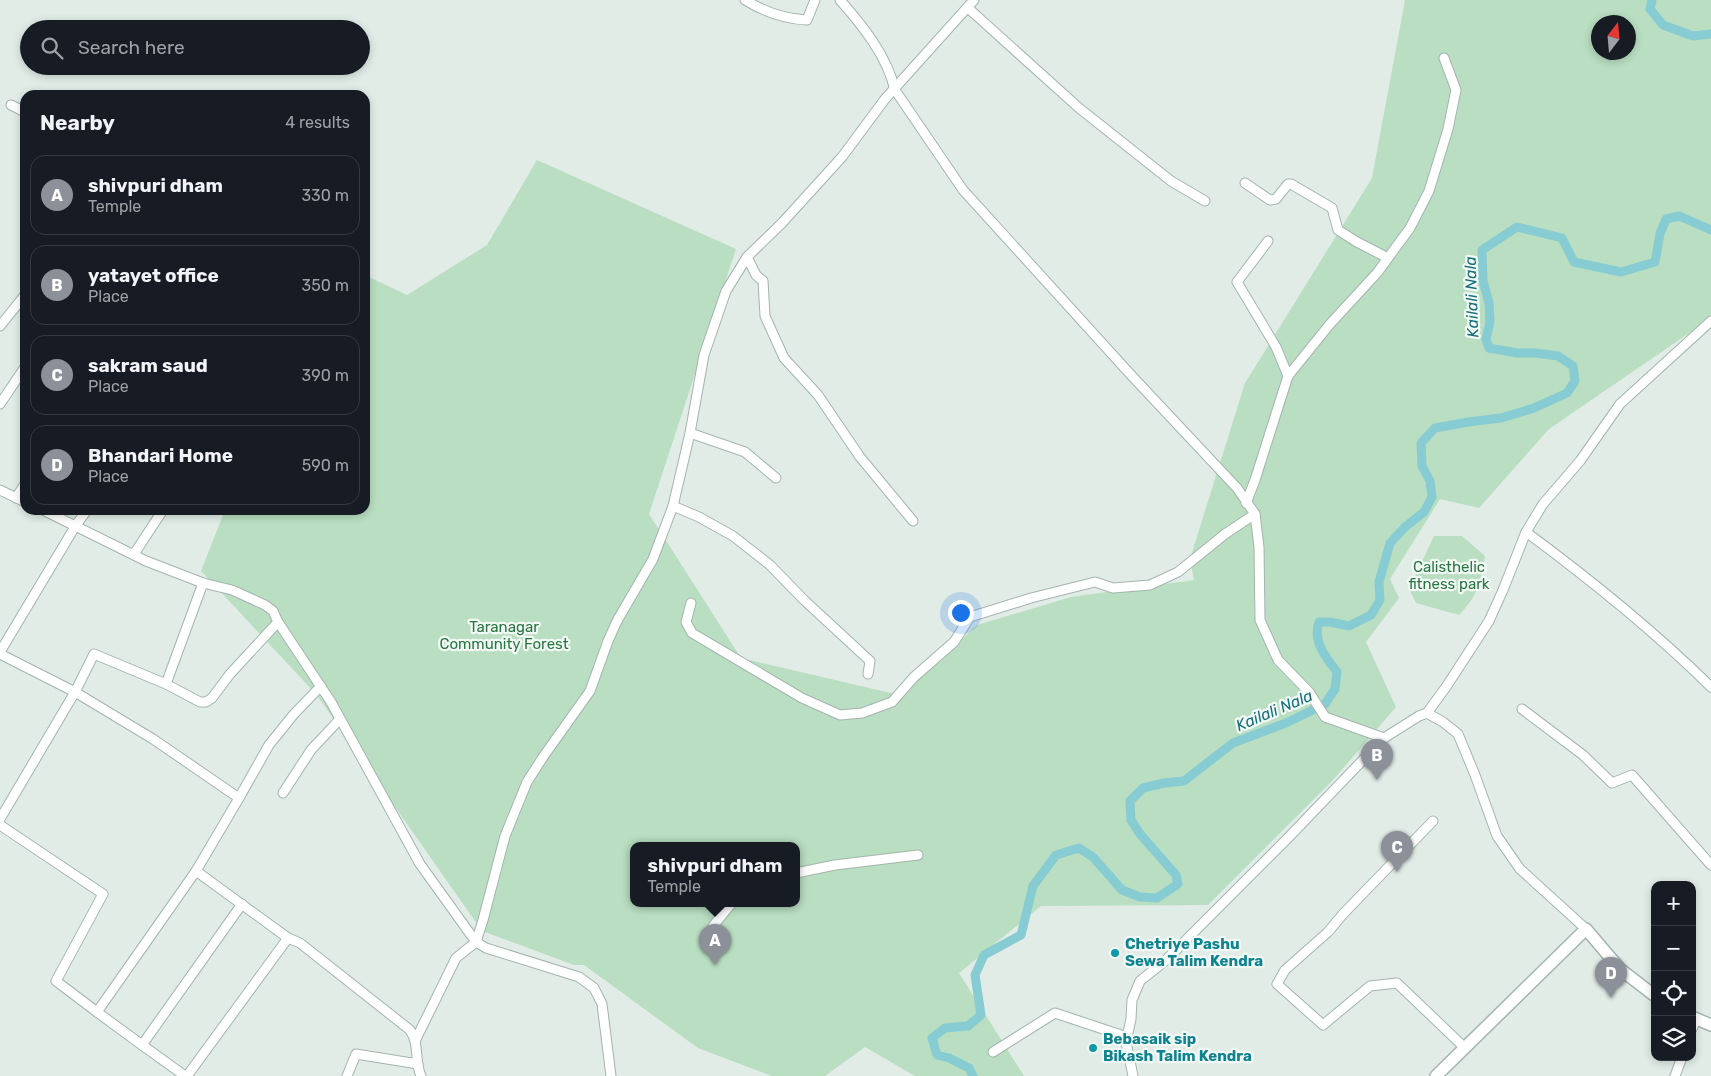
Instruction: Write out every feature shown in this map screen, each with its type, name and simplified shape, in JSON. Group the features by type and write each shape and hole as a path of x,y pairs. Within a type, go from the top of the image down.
{"street":[{"path":"745,0 756,7 793,19 807,20 815,0"},
{"path":"840,0 864,27 892,76 895,90 963,190 1131,375 1237,488 1254,514 1258,547 1260,620 1278,660 1309,692 1325,716 1384,738"},
{"path":"416,1039 456,958 476,942 484,920 505,836 527,782 543,756 590,691 617,621 653,559 673,506 690,434 704,356 726,291 746,257 782,223 842,157 885,99 974,0"},
{"path":"968,8 1079,108 1171,181 1205,200"},
{"path":"1246,503 1288,376 1330,324 1377,273 1410,228 1429,191 1448,128 1456,90 1444,58"},
{"path":"11,105 20,110"},
{"path":"1245,183 1270,200 1276,199 1288,184 1291,184 1332,208 1338,230 1388,258"},
{"path":"1268,241 1237,282 1276,347 1288,376"},
{"path":"746,257 756,275 763,281 765,316 784,358 818,395 860,457 913,521"},
{"path":"0,326 20,301"},
{"path":"1133,1076 1126,1042 1131,1019 1132,1000 1140,981 1165,961 1280,847 1384,738 1426,713 1446,687 1489,620 1526,532 1543,504 1580,460 1620,404 1711,322"},
{"path":"0,404 20,374"},
{"path":"690,434 745,452 776,478"},
{"path":"0,490 20,500"},
{"path":"673,506 699,516 733,536 770,565 804,600 870,661 868,674"},
{"path":"690,603 686,622 692,633 802,698 840,715 862,713 892,702 914,677 954,642 970,617 1031,598 1095,582 1113,588 1150,585 1178,572 1225,534 1254,514"},
{"path":"54,515 134,554 203,583 232,590 265,605 273,611 278,622 340,719 420,864 476,942 486,948 579,977 594,988 602,1004 610,1076"},
{"path":"83,515 0,653 75,692 153,739 239,798"},
{"path":"134,554 160,515"},
{"path":"1526,532 1597,586 1666,644 1711,686"},
{"path":"166,684 203,583"},
{"path":"0,819 75,692 94,654 166,684 200,702 206,702 212,698 230,674 278,622"},
{"path":"97,1012 196,871 269,746 294,714 320,686"},
{"path":"1522,709 1583,754 1612,783 1632,775 1711,865"},
{"path":"1426,713 1443,722 1458,734 1497,836 1520,869 1586,929 1620,969 1651,993"},
{"path":"283,793 311,750 340,719"},
{"path":"1433,821 1328,932 1284,970 1277,984 1323,1025 1370,986 1397,983 1464,1048"},
{"path":"0,825 103,894 56,981 186,1076 288,938"},
{"path":"800,872 836,865 918,855"},
{"path":"196,871 288,938 300,943 410,1030 416,1039 421,1076"},
{"path":"142,1045 242,904"},
{"path":"710,937 713,926 729,907"},
{"path":"1436,1076 1586,929"},
{"path":"993,1052 1055,1014 1128,1037"},
{"path":"1696,1022 1711,1025"},
{"path":"347,1076 356,1054 418,1064"},
{"path":"1675,1076 1681,1061"}],"green space":[{"name":"Taranagar Community Forest","path":"1405,0 1711,0 1711,320 1549,429 1479,508 1440,499 1390,579 1399,598 1366,642 1396,707 1332,781 1208,905 1041,906 959,973 1024,1076 915,1076 865,1047 825,1076 772,1076 698,1048 584,965 574,965 482,931 316,694 201,571 223,515 370,515 370,277 407,295 487,245 537,160 736,249 649,514 741,658 895,694 929,670 977,625 1071,597 1194,580 1190,559 1245,383 1372,178"},
{"name":"Calisthelic fitness park","path":"1434,536 1462,536 1485,556 1478,588 1471,601 1459,615 1416,603 1409,589"}],"waterway":[{"name":"Kailali Nala","path":"1652,0 1650,9 1663,25 1693,36 1711,34"},
{"name":"Kailali Nala","path":"973,1076 969,1068 949,1058 937,1055 932,1038 945,1028 968,1026 981,1015 975,975 984,955 1021,935 1033,886 1056,855 1079,848 1093,857 1122,890 1140,897 1157,898 1178,884 1176,875 1140,834 1131,820 1130,801 1143,788 1184,781 1233,743 1286,723 1325,704 1335,689 1337,672 1321,649 1317,636 1319,622 1349,626 1371,615 1380,600 1379,582 1390,543 1405,527 1424,512 1432,497 1430,481 1422,466 1421,443 1435,428 1501,418 1534,408 1567,393 1575,381 1573,366 1558,356 1517,353 1489,348 1486,339 1490,322 1489,303 1483,281 1482,250 1517,227 1562,238 1574,262 1621,272 1655,262 1660,234 1666,219 1679,216 1711,230"}],"place":[{"name":"yatayet office","path":"1377,780"},
{"name":"sakram saud","path":"1397,872"},
{"name":"Chetriye Pashu Sewa Talim Kendra","path":"1115,953"},
{"name":"shivpuri dham","path":"715,965"},
{"name":"Bhandari Home","path":"1611,998"},
{"name":"Bebasaik sip Bikash Talim Kendra","path":"1093,1048"}]}
